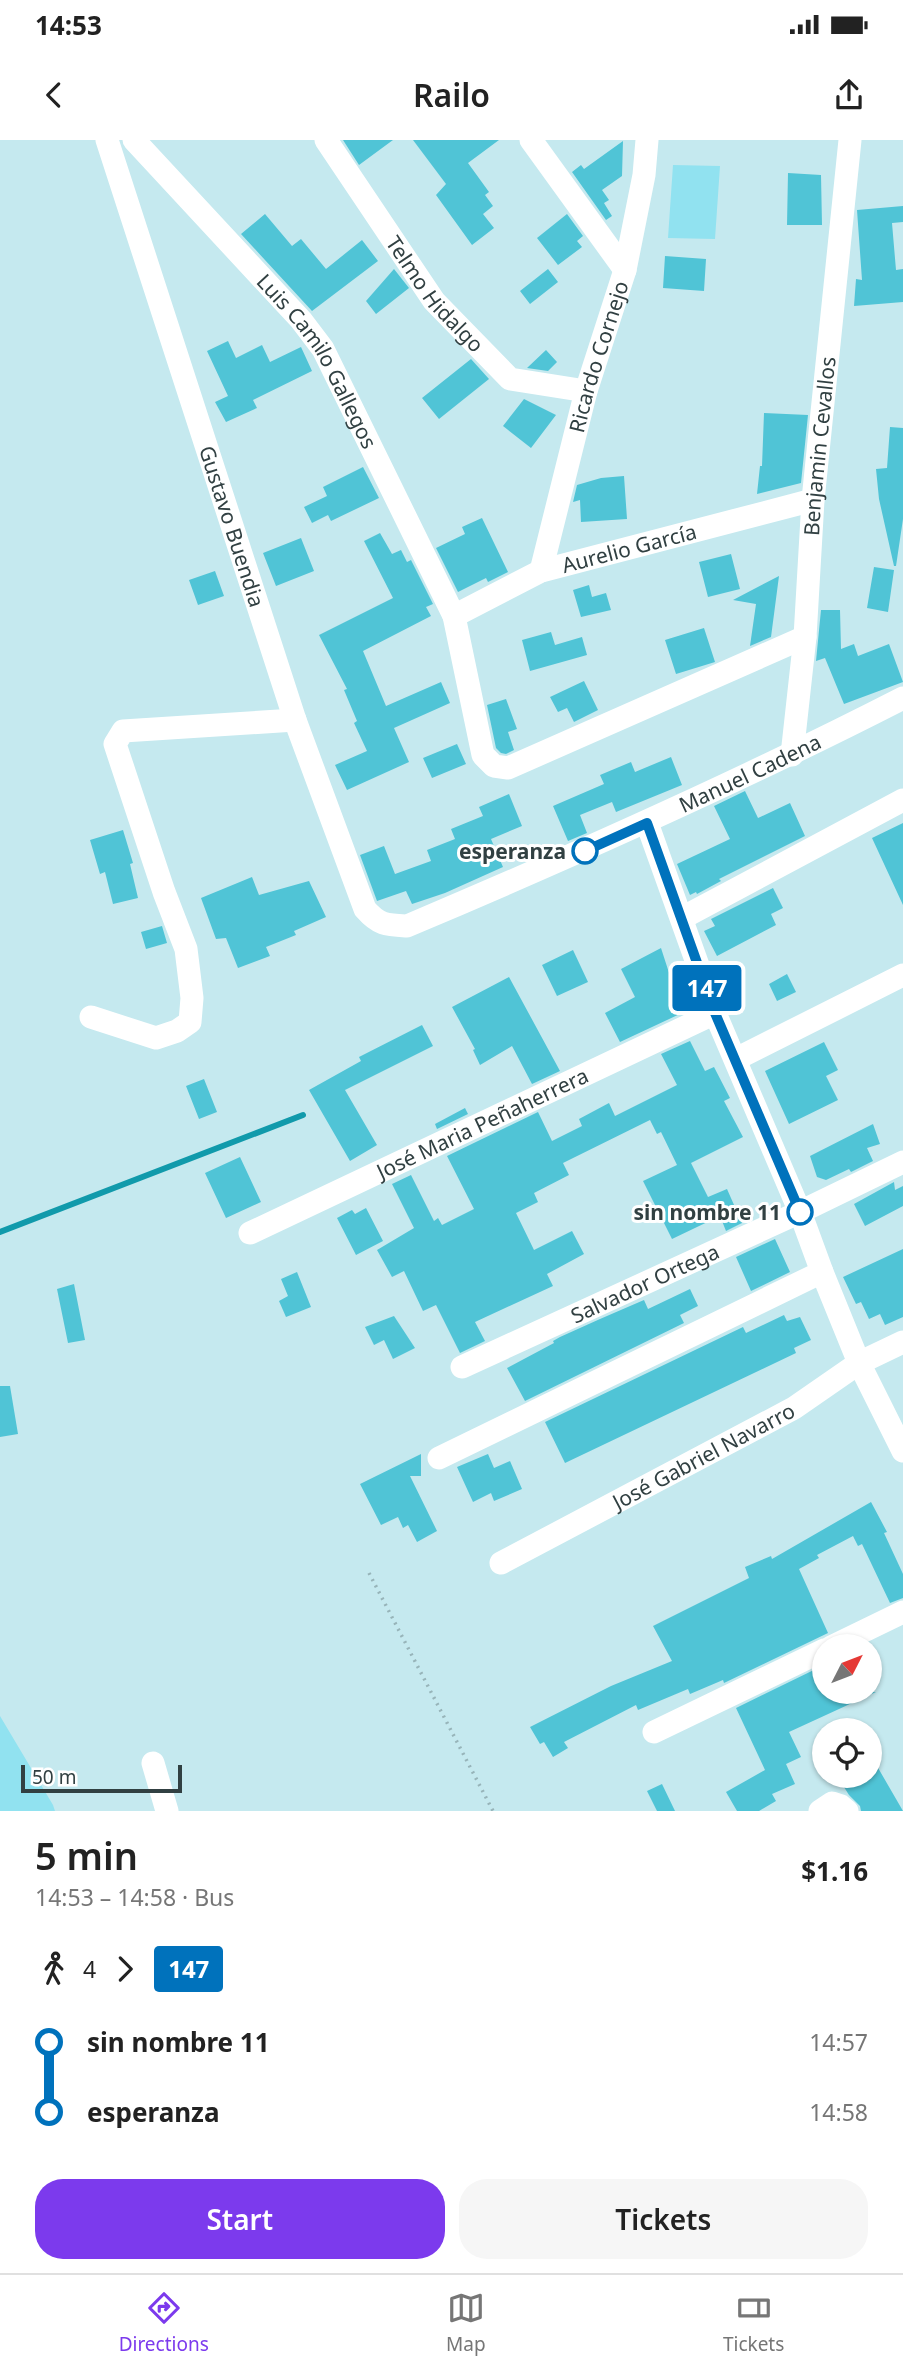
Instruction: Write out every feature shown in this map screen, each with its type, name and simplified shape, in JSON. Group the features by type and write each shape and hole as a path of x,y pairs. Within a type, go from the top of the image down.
{"street":[{"name":"Gustavo Buendia","path":"107,140 295,719 365,909"},
{"name":"Luis Camilo Gallegos","path":"134,140 301,320 324,349 453,616 483,755 494,766 508,768 805,637"},
{"name":"Telmo Hidalgo","path":"326,140 434,301 510,379 586,391"},
{"path":"531,140 625,270"},
{"name":"Ricardo Cornejo","path":"541,570 586,391 625,270 639,201 646,140"},
{"name":"Benjamin Cevallos","path":"792,755 805,637 813,500 850,140"},
{"name":"Aurelio García","path":"453,616 541,570 813,500"},
{"name":"Manuel Cadena","path":"365,909 382,924 407,926 647,823 792,755 903,698"},
{"path":"91,1017 156,1038 177,1031 190,1021 192,998 186,950 115,744 123,731 295,719"},
{"path":"682,918 903,800"},
{"path":"647,823 715,1013 800,1212 859,1363 903,1451"},
{"path":"736,1059 903,975"},
{"name":"José Maria Peñaherrera","path":"250,1233 715,1013"},
{"name":"Salvador Ortega","path":"462,1367 903,1162"},
{"path":"439,1458 822,1272"},
{"name":"José Gabriel Navarro","path":"501,1563 794,1408 859,1363 903,1342"},
{"path":"858,1634 903,1612"},
{"path":"654,1732 812,1656"},
{"path":"153,1763 167,1811"},
{"path":"820,1811 832,1804 841,1805 847,1811"}],"path":[{"path":"369,1573 493,1811"}],"shaded area":[{"path":"673,165 720,166 715,239 668,238"},
{"path":"0,1716 53,1805 55,1811 0,1811"}],"building":[{"path":"343,140 393,140 359,165"},
{"path":"413,140 499,140 468,163 489,192 485,195 493,206 483,214 494,228 472,245 436,195 446,184"},
{"path":"623,141 622,176 602,190 609,200 604,203 612,216 606,220 572,172 581,165 584,169"},
{"path":"788,173 821,175 822,225 787,225"},
{"path":"903,206 903,222 892,223 896,270 903,269 903,302 854,306 856,279 862,280 857,210"},
{"path":"265,214 292,246 301,239 326,269 362,240 378,261 312,311 241,234"},
{"path":"567,214 583,236 577,241 582,247 558,265 537,238"},
{"path":"665,256 706,259 704,291 663,288"},
{"path":"394,269 409,288 376,314 366,301"},
{"path":"548,269 558,282 530,304 520,291"},
{"path":"228,341 236,358 262,345 270,362 301,347 312,371 253,400 257,408 226,422 215,402 228,396 207,351"},
{"path":"546,350 557,362 548,371 527,368"},
{"path":"471,359 489,379 439,419 422,398"},
{"path":"524,399 556,415 531,448 503,426"},
{"path":"764,413 808,415 801,483 757,494 762,466"},
{"path":"890,427 903,428 903,519 896,566 879,499 876,469 887,468"},
{"path":"363,467 379,498 331,521 328,515 312,523 304,507 327,496 323,487"},
{"path":"624,476 627,519 581,522 580,500 573,502 577,485 601,478"},
{"path":"482,518 508,572 488,582 486,578 458,592 436,548 465,534 462,527"},
{"path":"380,533 392,554 401,550 407,562 411,560 433,604 426,607 431,616 363,651 386,706 441,682 450,703 394,728 409,762 347,790 335,765 367,751 354,723 357,721 344,690 347,689 319,635 393,598 364,541"},
{"path":"301,538 314,571 276,586 263,553"},
{"path":"731,554 740,589 708,597 699,562"},
{"path":"874,567 894,570 888,612 867,608"},
{"path":"215,571 224,596 198,605 189,580"},
{"path":"779,576 771,637 750,646 756,604 733,600"},
{"path":"589,585 592,597 606,593 611,610 581,617 573,590"},
{"path":"821,610 840,610 841,649 854,644 858,656 889,644 903,682 844,704 825,658 816,661"},
{"path":"704,628 715,662 676,674 665,640"},
{"path":"551,632 555,645 582,637 587,655 530,671 522,640"},
{"path":"584,681 598,710 574,722 567,708 558,712 550,697"},
{"path":"506,699 517,729 508,732 514,750 506,754 496,748 487,705"},
{"path":"457,744 466,764 432,778 423,758"},
{"path":"671,757 682,785 616,812 612,802 580,815 587,833 568,841 553,806 604,784 600,775 631,762 635,772"},
{"path":"745,791 758,818 790,803 805,836 719,879 721,881 697,894 696,892 690,895 677,864 730,839 714,806"},
{"path":"509,794 522,826 491,839 503,867 445,893 412,904 406,891 377,901 360,855 384,846 395,874 431,861 427,850 455,839 451,829 483,816 479,807"},
{"path":"903,823 903,905 872,838"},
{"path":"123,830 133,863 130,864 138,898 113,904 105,872 100,874 90,840"},
{"path":"252,877 259,895 309,881 326,917 294,931 296,935 266,947 270,956 238,968 226,938 216,939 201,898"},
{"path":"773,888 783,908 771,914 776,925 717,956 704,931 715,926 711,919"},
{"path":"162,926 167,943 146,949 141,932"},
{"path":"661,948 682,1013 620,1042 605,1013 635,997 621,969"},
{"path":"573,950 588,982 557,996 542,965"},
{"path":"787,974 796,992 777,1001 769,984"},
{"path":"509,977 560,1071 532,1084 512,1046 480,1065 473,1050 475,1049 452,1007"},
{"path":"422,1025 433,1046 345,1090 377,1145 350,1161 309,1090 361,1061 359,1057"},
{"path":"690,1041 705,1071 714,1067 730,1098 724,1101 743,1137 691,1163 708,1197 727,1189 742,1223 726,1231 720,1216 672,1239 643,1181 677,1165 661,1132 657,1134 650,1120 563,1163 569,1175 534,1193 538,1202 516,1213 534,1250 572,1231 584,1254 547,1274 553,1286 475,1322 485,1341 460,1353 436,1305 423,1311 404,1271 392,1277 377,1250 414,1228 392,1184 411,1175 434,1221 438,1218 442,1225 474,1209 447,1156 538,1112 552,1141 582,1126 579,1119 609,1103 615,1116 677,1085 661,1054"},
{"path":"824,1042 838,1070 826,1076 838,1100 789,1124 765,1071"},
{"path":"204,1079 217,1112 199,1119 186,1086"},
{"path":"465,1108 468,1114 437,1129 435,1124"},
{"path":"873,1124 880,1144 867,1148 873,1161 826,1180 817,1177 810,1156"},
{"path":"240,1157 261,1202 226,1218 205,1173"},
{"path":"894,1182 895,1190 903,1186 903,1206 865,1226 854,1204"},
{"path":"366,1208 383,1241 356,1255 337,1218 352,1210 355,1214"},
{"path":"775,1239 790,1272 751,1291 736,1257"},
{"path":"903,1249 903,1317 885,1325 880,1314 869,1319 861,1302 856,1304 843,1277"},
{"path":"297,1272 311,1307 286,1317 279,1301 288,1296 281,1279"},
{"path":"74,1284 85,1340 68,1343 57,1289"},
{"path":"690,1289 698,1306 680,1315 684,1323 525,1401 507,1368 554,1343 553,1341 560,1337 644,1300 648,1309"},
{"path":"784,1315 787,1321 800,1317 811,1340 794,1348 796,1353 565,1463 545,1422 743,1327 746,1333"},
{"path":"394,1316 415,1348 393,1359 384,1340 374,1345 365,1327"},
{"path":"0,1386 10,1386 18,1434 0,1437"},
{"path":"421,1454 421,1476 410,1476 437,1531 417,1542 408,1525 403,1528 398,1517 381,1525 360,1484"},
{"path":"488,1454 494,1468 510,1461 522,1489 494,1501 491,1493 473,1502 457,1467"},
{"path":"871,1502 887,1532 884,1533 903,1574 903,1598 890,1603 862,1544 858,1546 853,1536 817,1555 819,1558 799,1569 828,1633 812,1634 812,1641 724,1683 723,1680 690,1694 688,1689 638,1710 636,1705 564,1742 568,1748 553,1757 544,1742 540,1744 530,1727 611,1686 672,1661 653,1626 749,1578 745,1567 771,1556 772,1559"},
{"path":"812,1671 812,1704 850,1704 819,1718 812,1718 812,1721 789,1732 801,1757 786,1764 795,1784 772,1794 776,1801 759,1811 737,1811 726,1792 765,1770 736,1708"},
{"path":"882,1775 903,1811 861,1811 860,1806 845,1788 882,1788"},
{"path":"662,1784 675,1811 657,1811 647,1791"}],"waterway":[{"path":"0,1232 303,1115"}],"bus line":[{"name":"147","path":"585,851 647,823 715,1013 800,1212"}],"place":[{"name":"esperanza","path":"585,851"},
{"name":"sin nombre 11","path":"800,1212"}]}
